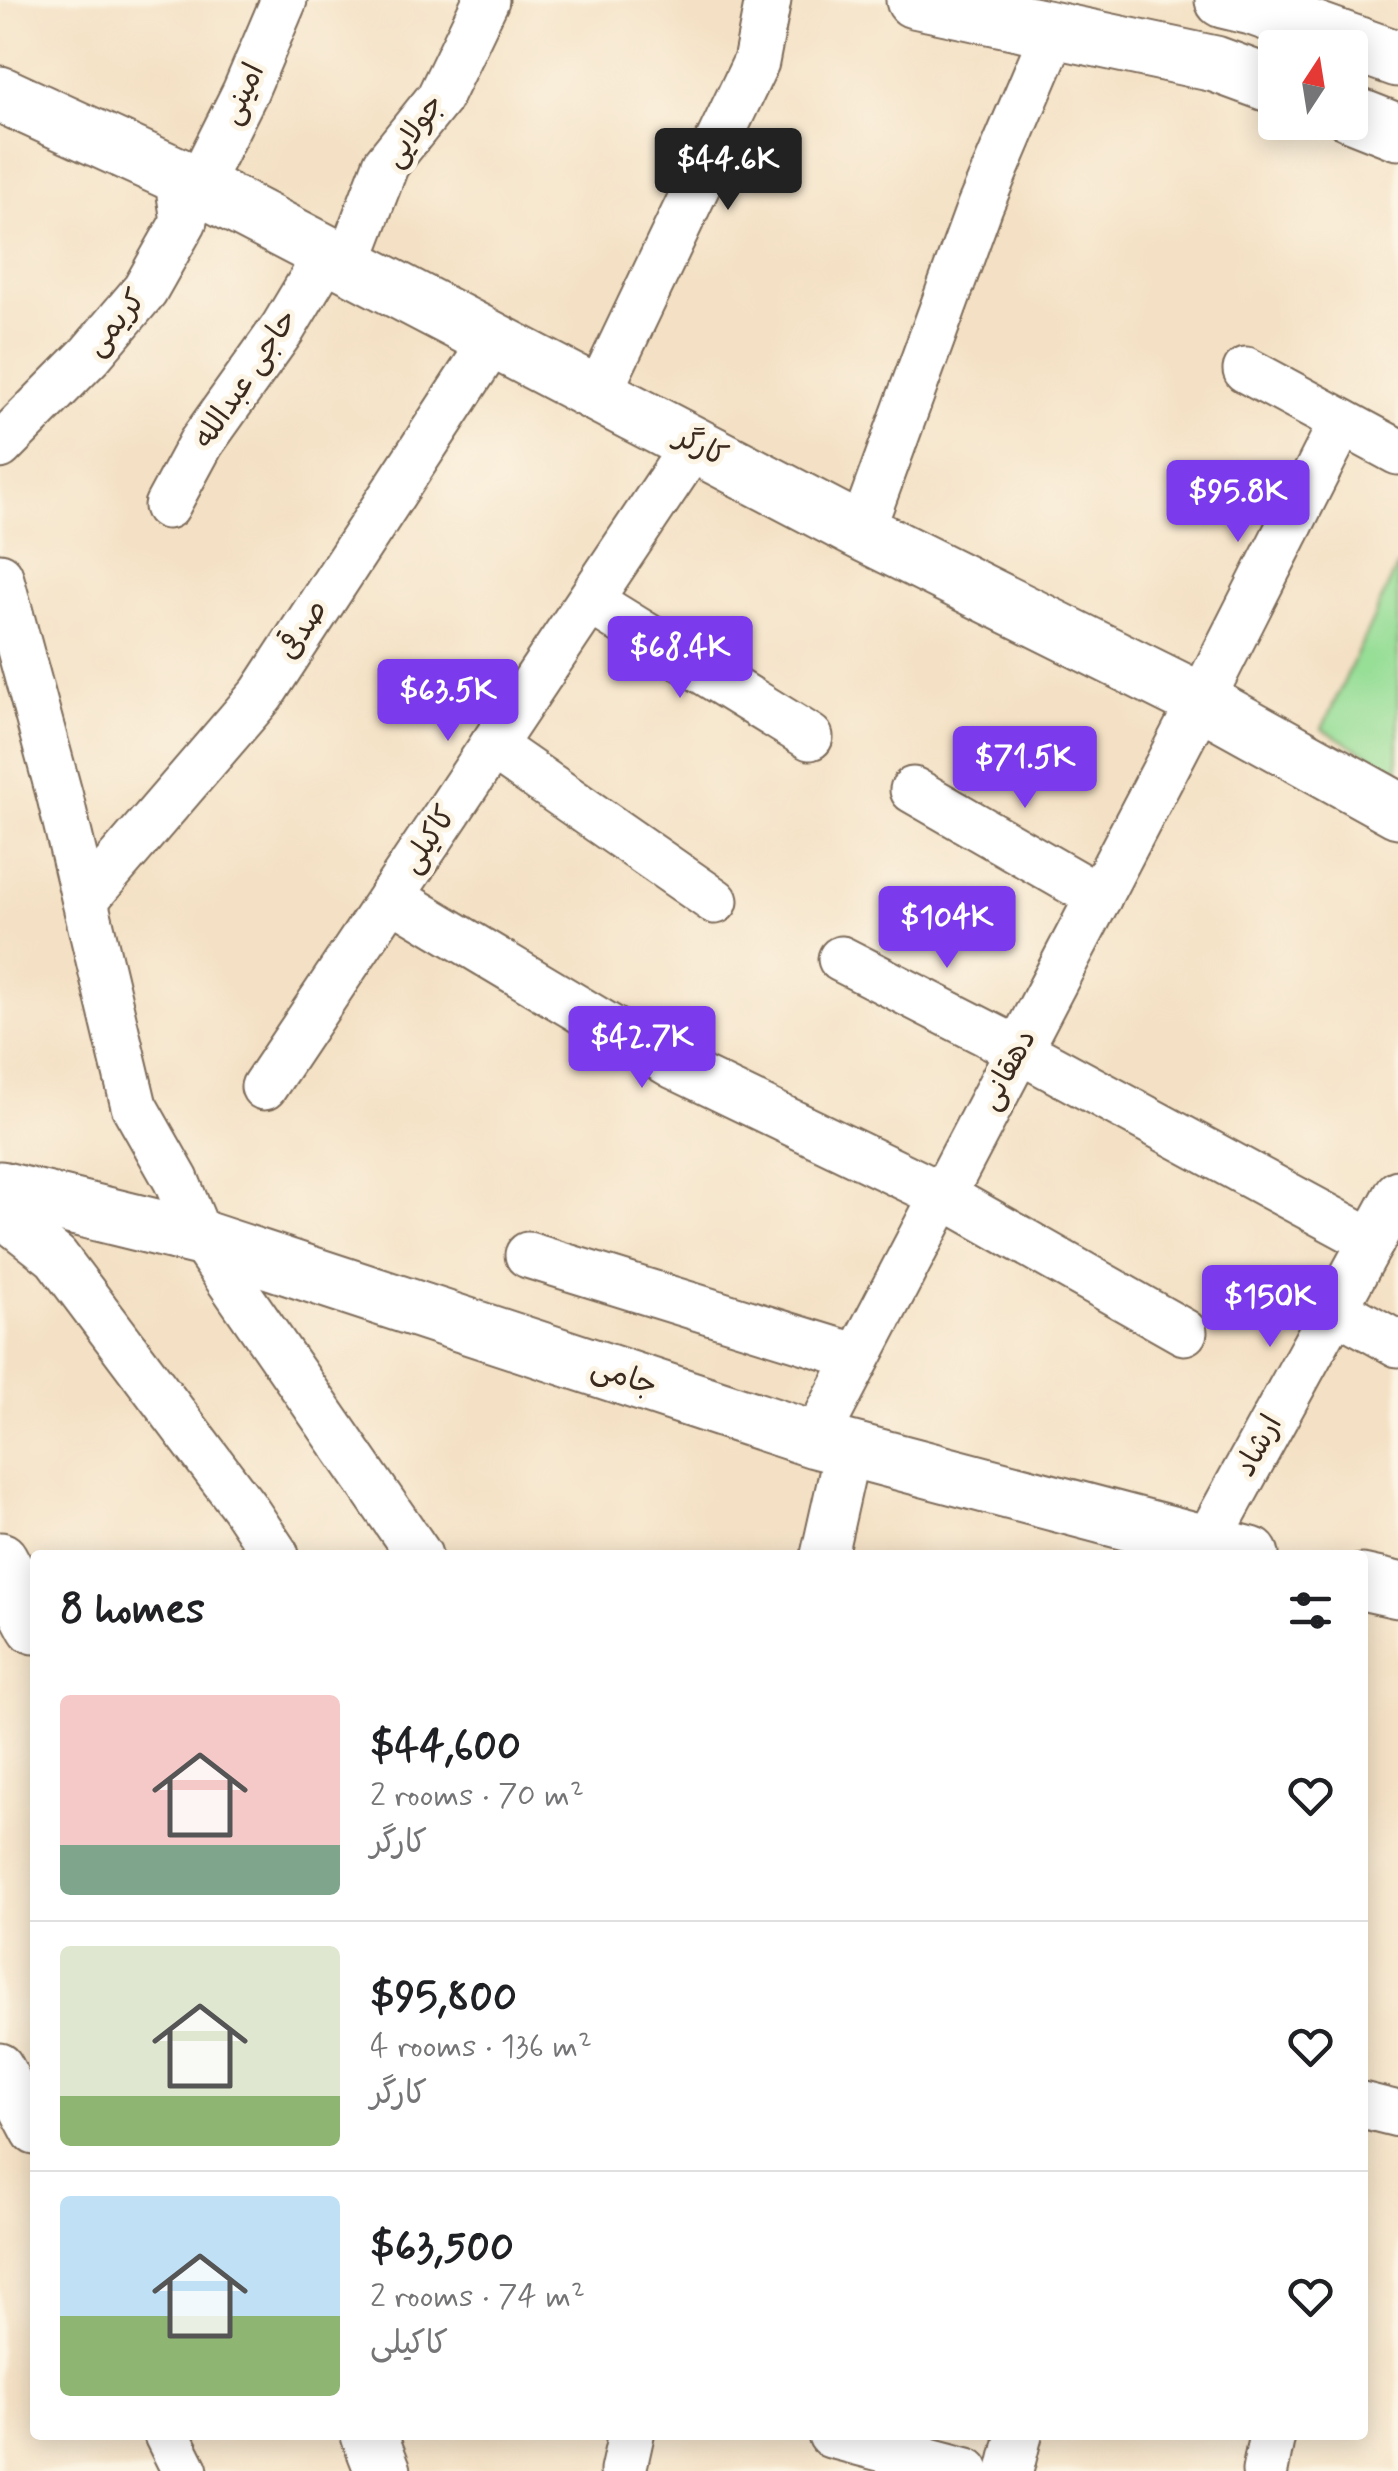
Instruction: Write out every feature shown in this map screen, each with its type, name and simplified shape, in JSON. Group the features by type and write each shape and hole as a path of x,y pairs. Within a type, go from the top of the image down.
{"street":[{"name":"امینی","path":"188,180 245,92 284,0"},
{"name":"جولایی","path":"338,259 386,164 439,98 486,0"},
{"path":"598,394 756,62 768,0"},
{"path":"914,0 1215,64 1258,80"},
{"path":"1222,0 1398,59"},
{"path":"861,532 980,206 1055,29"},
{"name":"کارگر","path":"0,94 188,180 861,532 1202,701 1398,810"},
{"path":"1368,120 1398,132"},
{"name":"کریمی","path":"0,446 90,355 145,290 184,220 188,180"},
{"name":"حاجی عبدالله","path":"168,506 200,444 338,259"},
{"name":"صدقی","path":"85,900 262,694 494,339"},
{"path":"1246,370 1398,452"},
{"name":"دهقانی","path":"824,1550 831,1444 858,1357 1202,701 1342,422"},
{"name":"کاکیلی","path":"264,1087 695,443"},
{"path":"0,576 134,1106 176,1180 200,1238 416,1550"},
{"path":"590,601 810,737"},
{"path":"492,746 715,902"},
{"path":"913,790 1099,897"},
{"path":"391,897 674,1066 942,1196 1184,1332"},
{"path":"840,959 1019,1050 1372,1241"},
{"name":"جامی","path":"0,1189 200,1238 831,1444 1228,1550"},
{"name":"ارشاد","path":"1228,1550 1335,1309 1398,1193"},
{"path":"0,1213 56,1257 273,1550"},
{"path":"528,1255 858,1357"},
{"path":"1335,1309 1398,1344"},
{"path":"0,1560 30,1617"},
{"path":"1368,1583 1398,1590"},
{"path":"0,2066 30,2123"},
{"path":"1368,2106 1398,2114"},
{"path":"169,2440 184,2471"},
{"path":"371,2440 382,2471"},
{"path":"623,2471 630,2440"},
{"path":"850,2440 967,2471"},
{"path":"1010,2471 1018,2440"},
{"path":"1265,2471 1271,2440"}],"green space":[{"path":"1398,565 1398,771 1322,729"}]}
